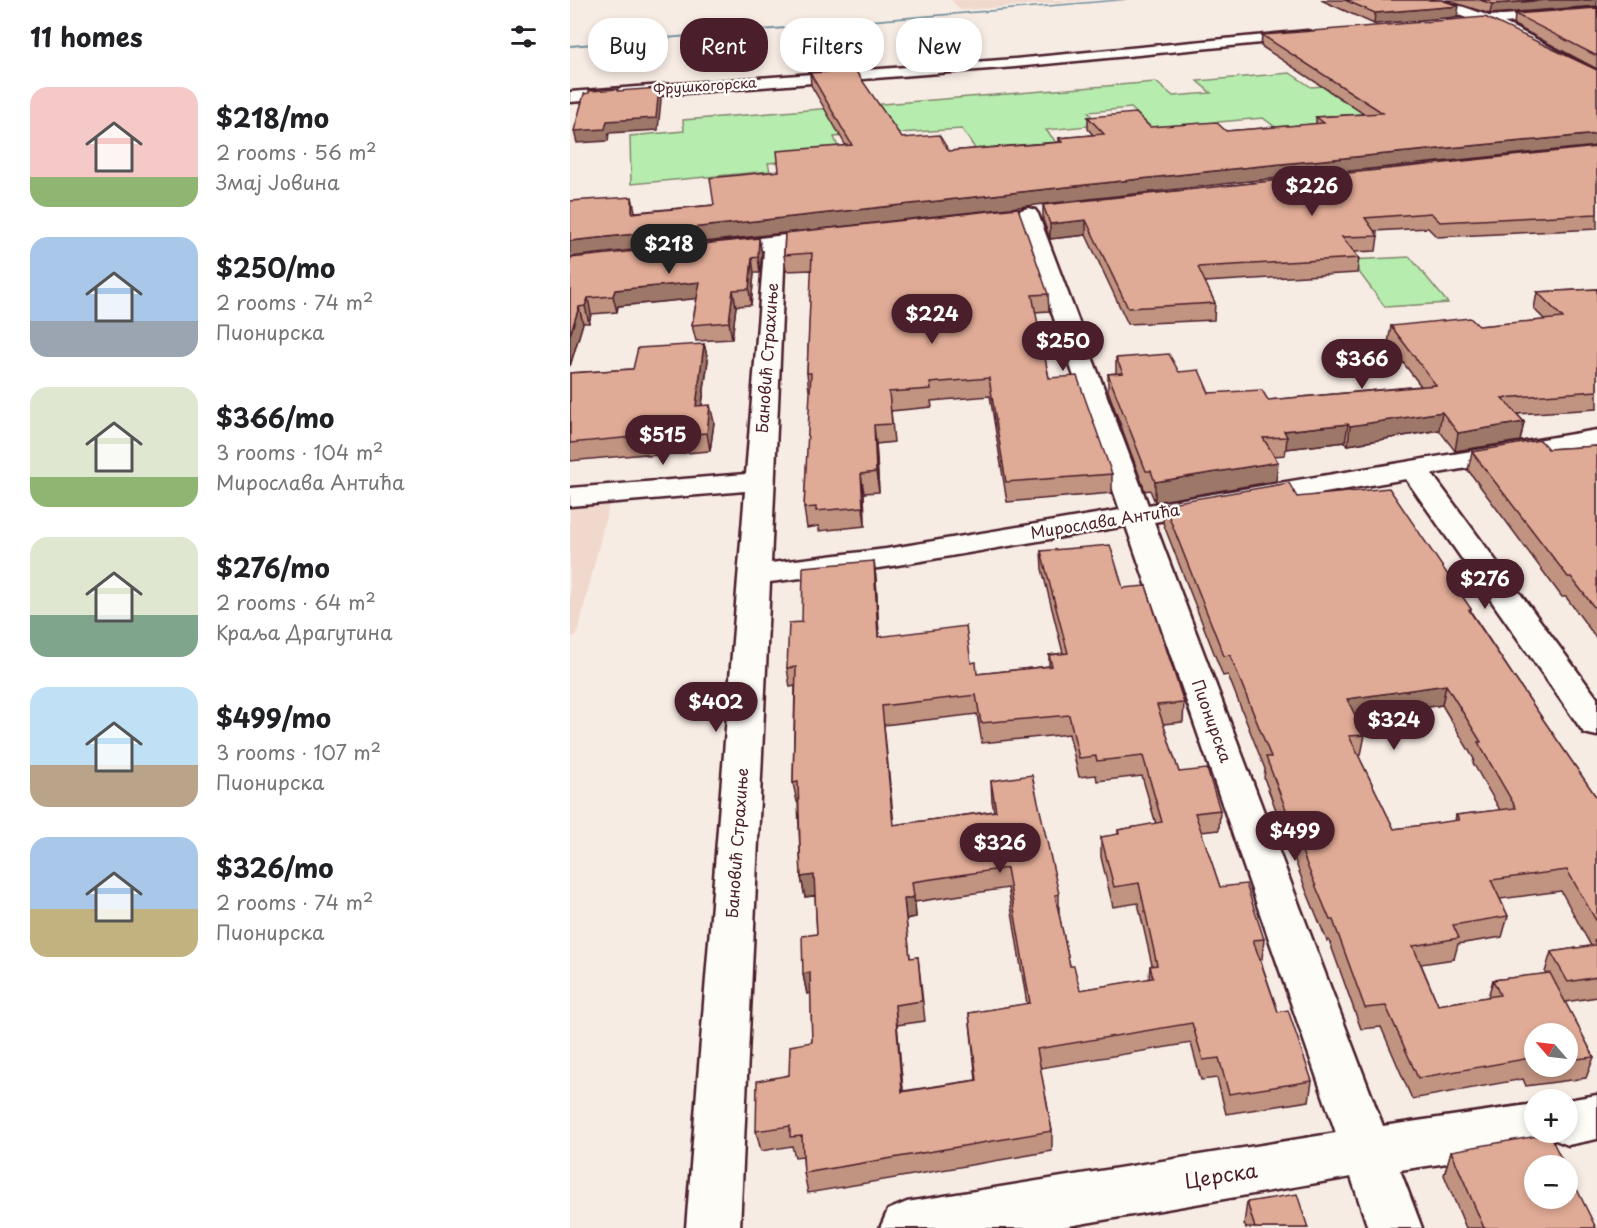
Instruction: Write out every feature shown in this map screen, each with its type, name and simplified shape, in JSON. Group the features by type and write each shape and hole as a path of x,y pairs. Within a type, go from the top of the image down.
{"street":[{"path":"1431,0 1485,20 1597,78"},
{"path":"1439,24 1597,12"},
{"name":"Фрушкогорска","path":"570,97 1015,63 1322,34"},
{"name":"Пионирска","path":"1029,214 1395,1228"},
{"path":"698,251 844,235"},
{"name":"Бановић Страхиње","path":"713,1228 775,242"},
{"name":"Мирослава Антића","path":"754,574 841,565 1597,438"},
{"path":"1413,468 1597,724"},
{"path":"570,497 760,481"},
{"path":"1578,1120 1597,1117"},
{"name":"Церска","path":"907,1228 1368,1151 1524,1128"}],"shaded area":[{"path":"951,0 1093,0 961,10"},
{"path":"609,504 577,636 570,637 570,508"}],"green space":[{"path":"1290,73 1311,87 1365,83 1491,113 1279,130 1263,118 1152,128 1131,108 1088,112 1099,125 1046,130 1057,143 976,150 962,129 834,137 842,156 768,163 770,171 631,184 630,136 684,131 683,120 1156,82 1173,96 1211,93 1197,81"},
{"path":"1410,257 1448,303 1385,307 1350,260"}],"building":[{"path":"1345,0 1441,0 1459,6 1375,13"},
{"path":"1480,0 1546,0 1492,4"},
{"path":"1597,8 1597,56 1515,14"},
{"path":"1485,17 1597,70 1597,134 1251,167 570,241 570,201 632,197 632,213 714,205 710,178 779,171 777,151 852,145 810,73 856,72 902,138 939,135 949,151 1062,142 1059,138 1104,134 1088,117 1136,113 1150,127 1216,122 1226,131 1324,123 1316,117 1383,113 1262,35"},
{"path":"659,88 656,118 607,121 605,129 574,131 584,94 589,91"},
{"path":"1597,147 1597,214 1440,222 1431,213 1365,218 1378,236 1342,237 1359,258 1198,267 1215,303 1128,308 1086,220 1050,224 1043,205"},
{"path":"1018,208 1048,294 1032,295 1049,378 1077,376 1112,474 1006,482 989,378 930,383 931,389 889,392 892,424 874,425 876,472 861,474 863,507 816,511 816,507 804,508 811,373 807,373 812,253 784,255 785,233"},
{"path":"759,238 758,257 752,258 749,289 733,290 729,322 692,325 700,282 615,290 613,296 588,298 585,306 579,307 570,335 570,258"},
{"path":"1597,289 1597,391 1502,398 1524,422 1458,433 1442,412 1350,426 1348,424 1284,431 1287,437 1263,438 1278,462 1155,482 1151,471 1146,471 1108,374 1123,373 1116,358 1169,354 1179,372 1199,370 1209,393 1262,390 1268,400 1436,385 1391,326 1470,318 1479,326 1563,318 1537,292"},
{"path":"704,344 696,406 710,405 707,433 570,443 570,373 633,369 638,348"},
{"path":"1540,440 1548,449 1597,446 1597,611 1472,452"},
{"path":"1289,483 1297,497 1389,488 1597,798 1597,922 1567,870 1491,880 1508,916 1453,925 1459,938 1413,946 1438,1005 1500,995 1493,980 1550,973 1576,1023 1524,1023 1524,1059 1418,1078 1386,1006 1365,1008 1333,920 1330,920 1309,870 1266,757 1271,757 1230,655 1224,656 1164,504","holes":["1446,685 1481,742 1478,742 1516,808 1456,815 1459,820 1394,829 1349,736 1365,735 1347,699"]},
{"path":"1110,545 1123,588 1146,586 1184,703 1157,705 1179,772 1207,769 1220,810 1195,813 1220,887 1246,884 1264,939 1253,940 1278,1012 1288,1010 1312,1081 1229,1094 1219,1058 1203,1060 1192,1023 1037,1049 1052,1131 804,1173 802,1136 790,1137 790,1126 756,1131 757,1081 789,1075 790,1046 812,1042 810,972 803,974 802,936 817,934 814,875 801,877 798,782 793,783 796,667 787,668 789,623 802,622 803,567 874,561 878,637 966,626 971,663 976,662 977,674 1052,666 1049,655 1068,653 1041,551","holes":["976,695 981,723 1069,715 1079,758 1096,756 1097,761 1143,756 1162,822 1118,830 1119,834 1101,837 1114,887 1139,883 1157,965 1150,966 1153,978 1080,990 1074,966 1070,966 1055,895 1059,894 1032,775 991,781 996,811 893,825 882,706","1007,868 1030,1003 969,1013 977,1080 902,1092 895,1005 922,1001 918,957 910,958 904,899 914,897 912,882"]},
{"path":"1597,940 1597,977 1568,982 1551,952 1596,945 1594,941"},
{"path":"1578,1026 1594,1057 1578,1059"},
{"path":"1524,1138 1524,1143 1554,1143 1560,1155 1524,1155 1524,1209 1578,1209 1578,1191 1596,1228 1484,1228 1451,1151"},
{"path":"1297,1194 1308,1228 1255,1228 1247,1202"}],"waterway":[{"path":"570,46 1126,0"}]}
